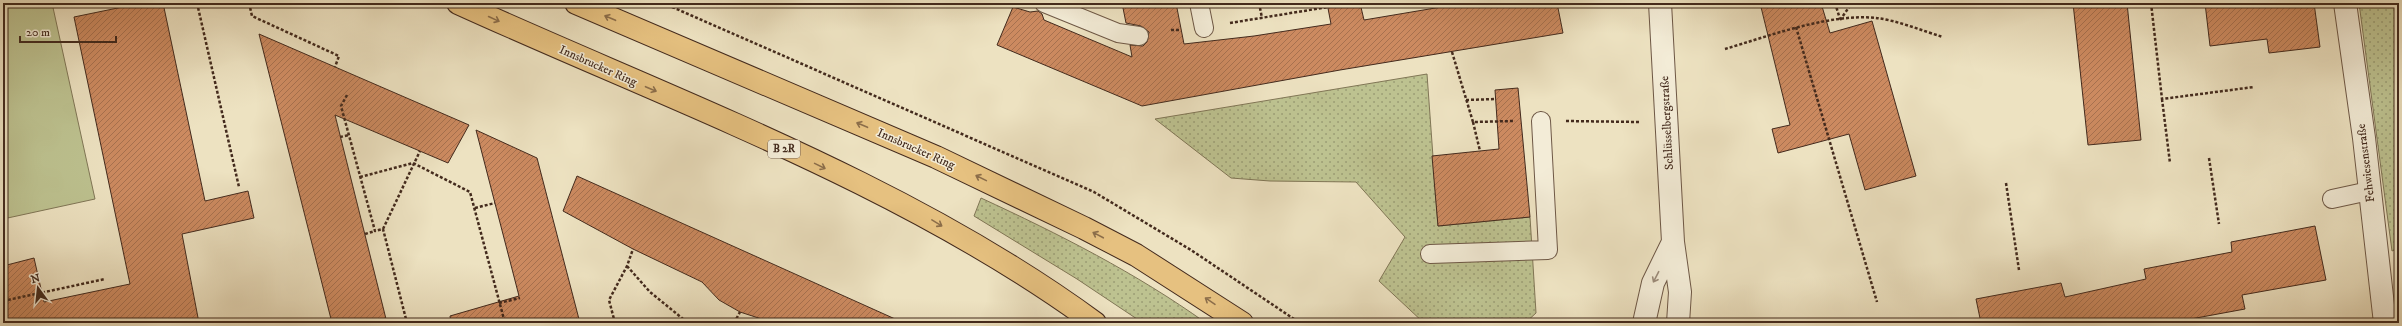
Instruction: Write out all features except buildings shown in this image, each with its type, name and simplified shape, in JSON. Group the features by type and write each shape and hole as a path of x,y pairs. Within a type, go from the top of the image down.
{"highway":[{"name":"Innsbrucker Ring","path":"458,3 746,130 926,216 1063,300 1095,323"},
{"name":"Innsbrucker Ring","path":"576,3 936,157 986,180 1136,255 1242,323"}],"street":[{"name":"Schlüsselbergstraße","path":"1660,3 1674,242 1680,292 1678,323"},
{"name":"Fehwiesenstraße","path":"2345,3 2385,323"},
{"path":"1644,323 1653,283 1674,242"}],"lane":[{"path":"1044,3 1118,33 1140,36"},
{"path":"1199,3 1204,28"},
{"path":"1430,254 1548,250 1541,121"},
{"path":"2332,199 2369,191"}],"path":[{"path":"198,3 239,187"},
{"path":"249,3 252,16 339,56 335,67"},
{"path":"1259,3 1262,18"},
{"path":"1441,3 1442,7"},
{"path":"1835,3 1840,20"},
{"path":"1840,20 1852,3"},
{"path":"2150,3 2170,163"},
{"path":"1171,30 1204,28 1328,7"},
{"path":"1725,49 1796,27 1840,20 1876,18 1943,38"},
{"path":"1796,27 1877,302"},
{"path":"2162,99 2254,87"},
{"path":"347,95 341,106 375,231"},
{"path":"1466,100 1496,99"},
{"path":"1473,122 1480,151"},
{"path":"340,137 349,135"},
{"path":"406,323 383,229 420,151"},
{"path":"2209,158 2219,224"},
{"path":"360,176 413,163 470,192 505,323"},
{"path":"2006,183 2019,270"},
{"path":"474,208 495,203"},
{"path":"364,234 383,229"},
{"path":"615,323 609,300 627,266 633,249"},
{"path":"627,266 650,292 688,323"},
{"path":"3,301 105,279"},
{"path":"499,303 520,298"},
{"path":"734,323 740,312"}],"green space":[{"path":"3,3 52,3 95,199 3,219"},
{"path":"2359,3 2399,3 2399,248 2392,251"},
{"path":"1427,74 1438,226 1530,217 1536,313 1525,323 1424,323 1379,281 1405,237 1356,182 1270,181 1231,178 1155,119"},
{"path":"981,198 1068,240 1125,271 1206,323 1143,323 1077,279 974,216"}]}
